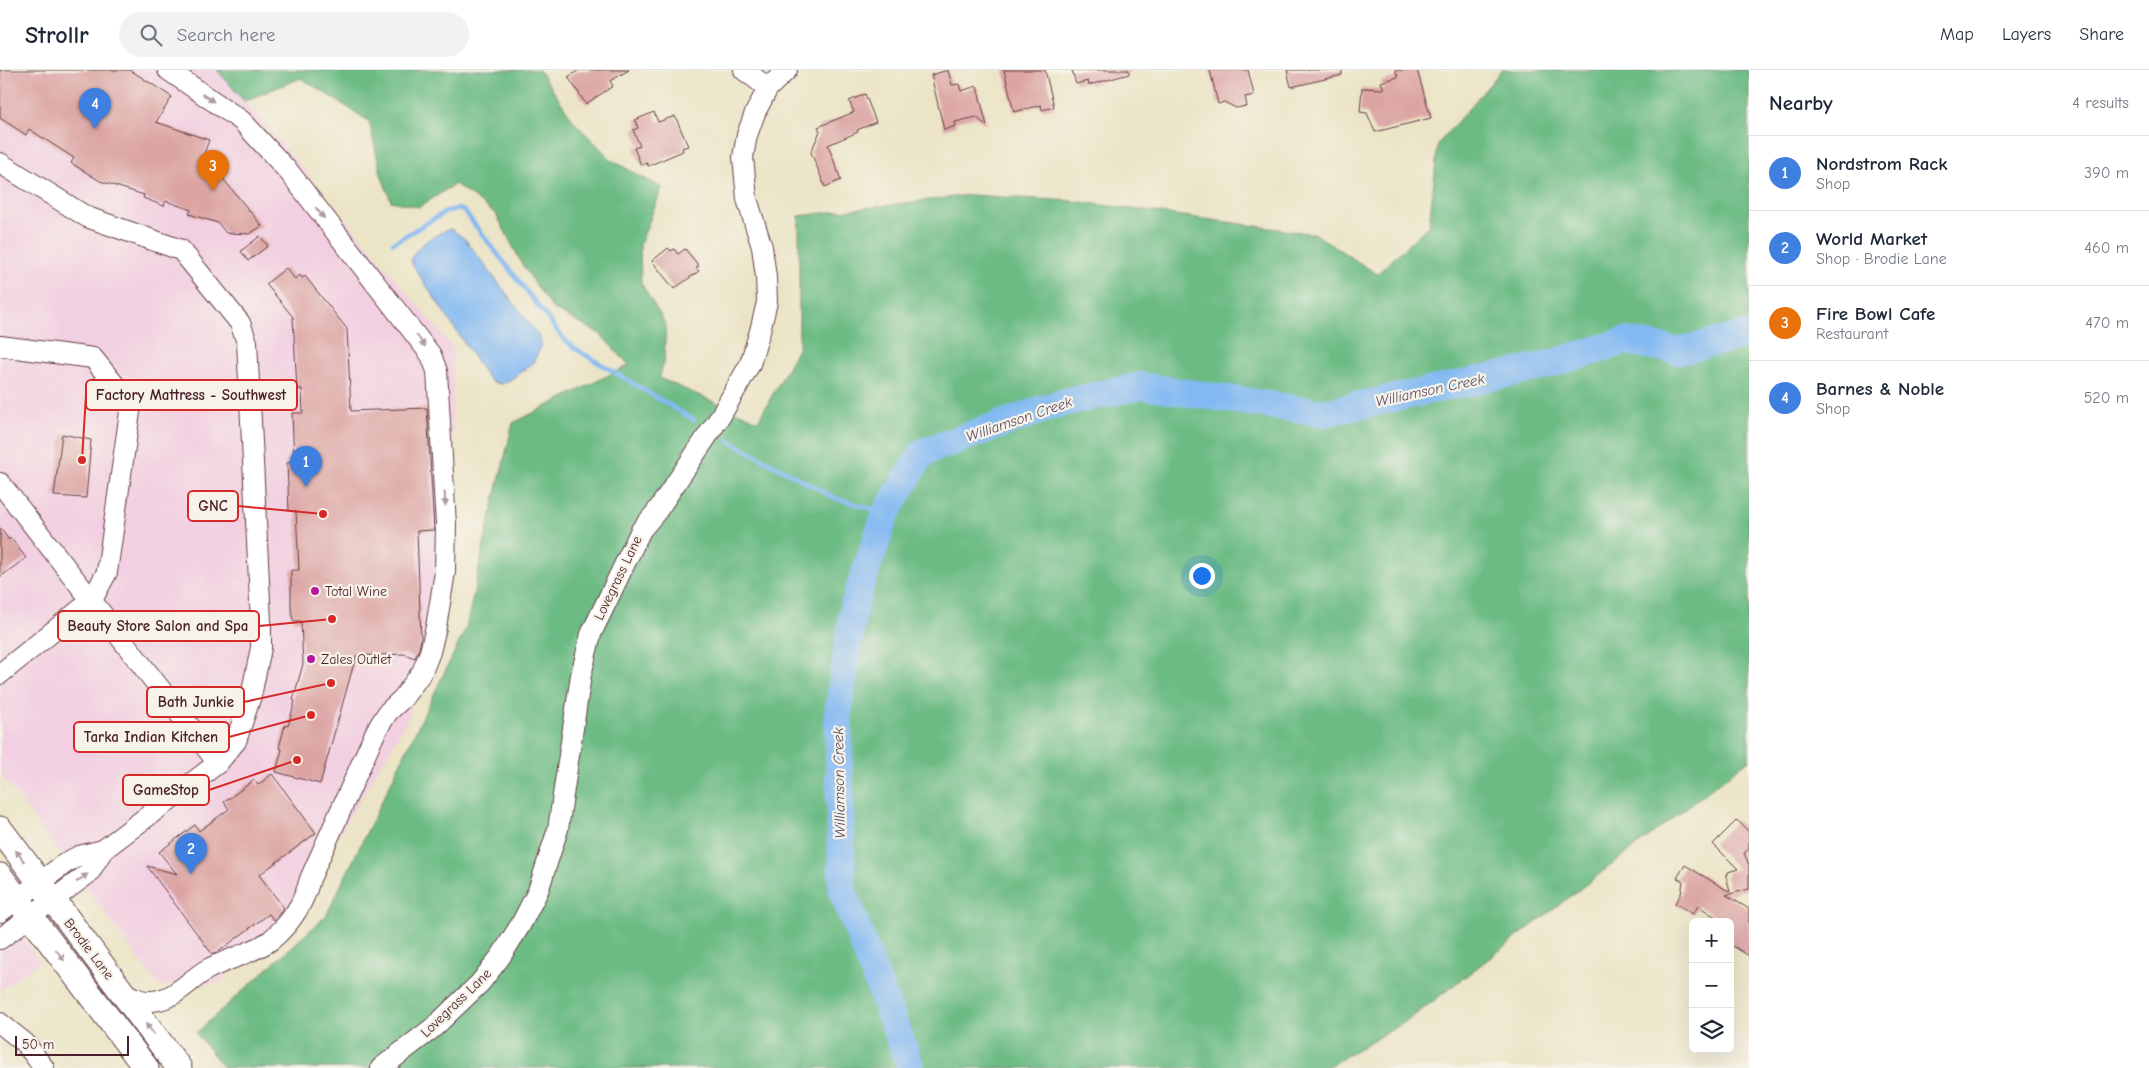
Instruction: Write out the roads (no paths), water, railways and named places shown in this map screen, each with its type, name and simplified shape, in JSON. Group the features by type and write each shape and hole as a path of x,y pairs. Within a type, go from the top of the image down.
{"main road":[{"name":"Brodie Lane","path":"0,829 179,1068"},
{"name":"Brodie Lane","path":"0,876 16,909 146,1068"}],"street":[{"path":"120,990 142,1000 160,1000 176,992 207,970 270,940 294,915 306,895 310,879 376,731 388,712 403,698 422,672 430,652 436,628 445,572 446,525 437,371 431,355 289,172 242,121 168,70"},
{"path":"744,70 768,88"},
{"name":"Lovegrass Lane","path":"381,1068 434,1027 480,983 501,956 521,924 538,891 558,829 581,675 591,634 641,530 657,511 720,417 750,364 767,302 762,247 747,199 743,157 747,135 755,113 768,88 787,70"},
{"path":"0,163 87,216 181,250 240,323 247,342 261,593 261,648 251,696 236,741 218,763 103,850 89,873 46,891 16,909 0,939"},
{"path":"0,346 92,358 131,405 106,572 92,600 0,674"},
{"path":"0,483 218,763"},
{"path":"0,1023 25,1043 44,1068"}],"water":[{"path":"451,229 465,239 538,335 542,345 532,364 507,382 500,384 492,382 485,374 412,264 413,254 422,245 440,233"}],"waterway":[{"path":"393,243 447,211 457,209 464,211 563,338 574,348 694,420"},
{"name":"Williamson Creek","path":"911,1068 842,889 838,714 854,605 886,513 923,452 1061,403 1141,386 1324,413 1540,367 1626,341 1680,351 1749,334"},
{"path":"728,440 835,498 886,513"}],"place":[{"name":"Barnes & Noble","path":"95,129"},
{"name":"Fire Bowl Cafe","path":"213,191"},
{"name":"Factory Mattress - Southwest","path":"82,460"},
{"name":"Nordstrom Rack","path":"306,487"},
{"name":"GNC","path":"323,514"},
{"name":"Total Wine","path":"315,591"},
{"name":"Beauty Store Salon and Spa","path":"332,619"},
{"name":"Zales Outlet","path":"311,659"},
{"name":"Bath Junkie","path":"331,683"},
{"name":"Tarka Indian Kitchen","path":"311,715"},
{"name":"GameStop","path":"297,760"},
{"name":"World Market","path":"191,874"}]}
